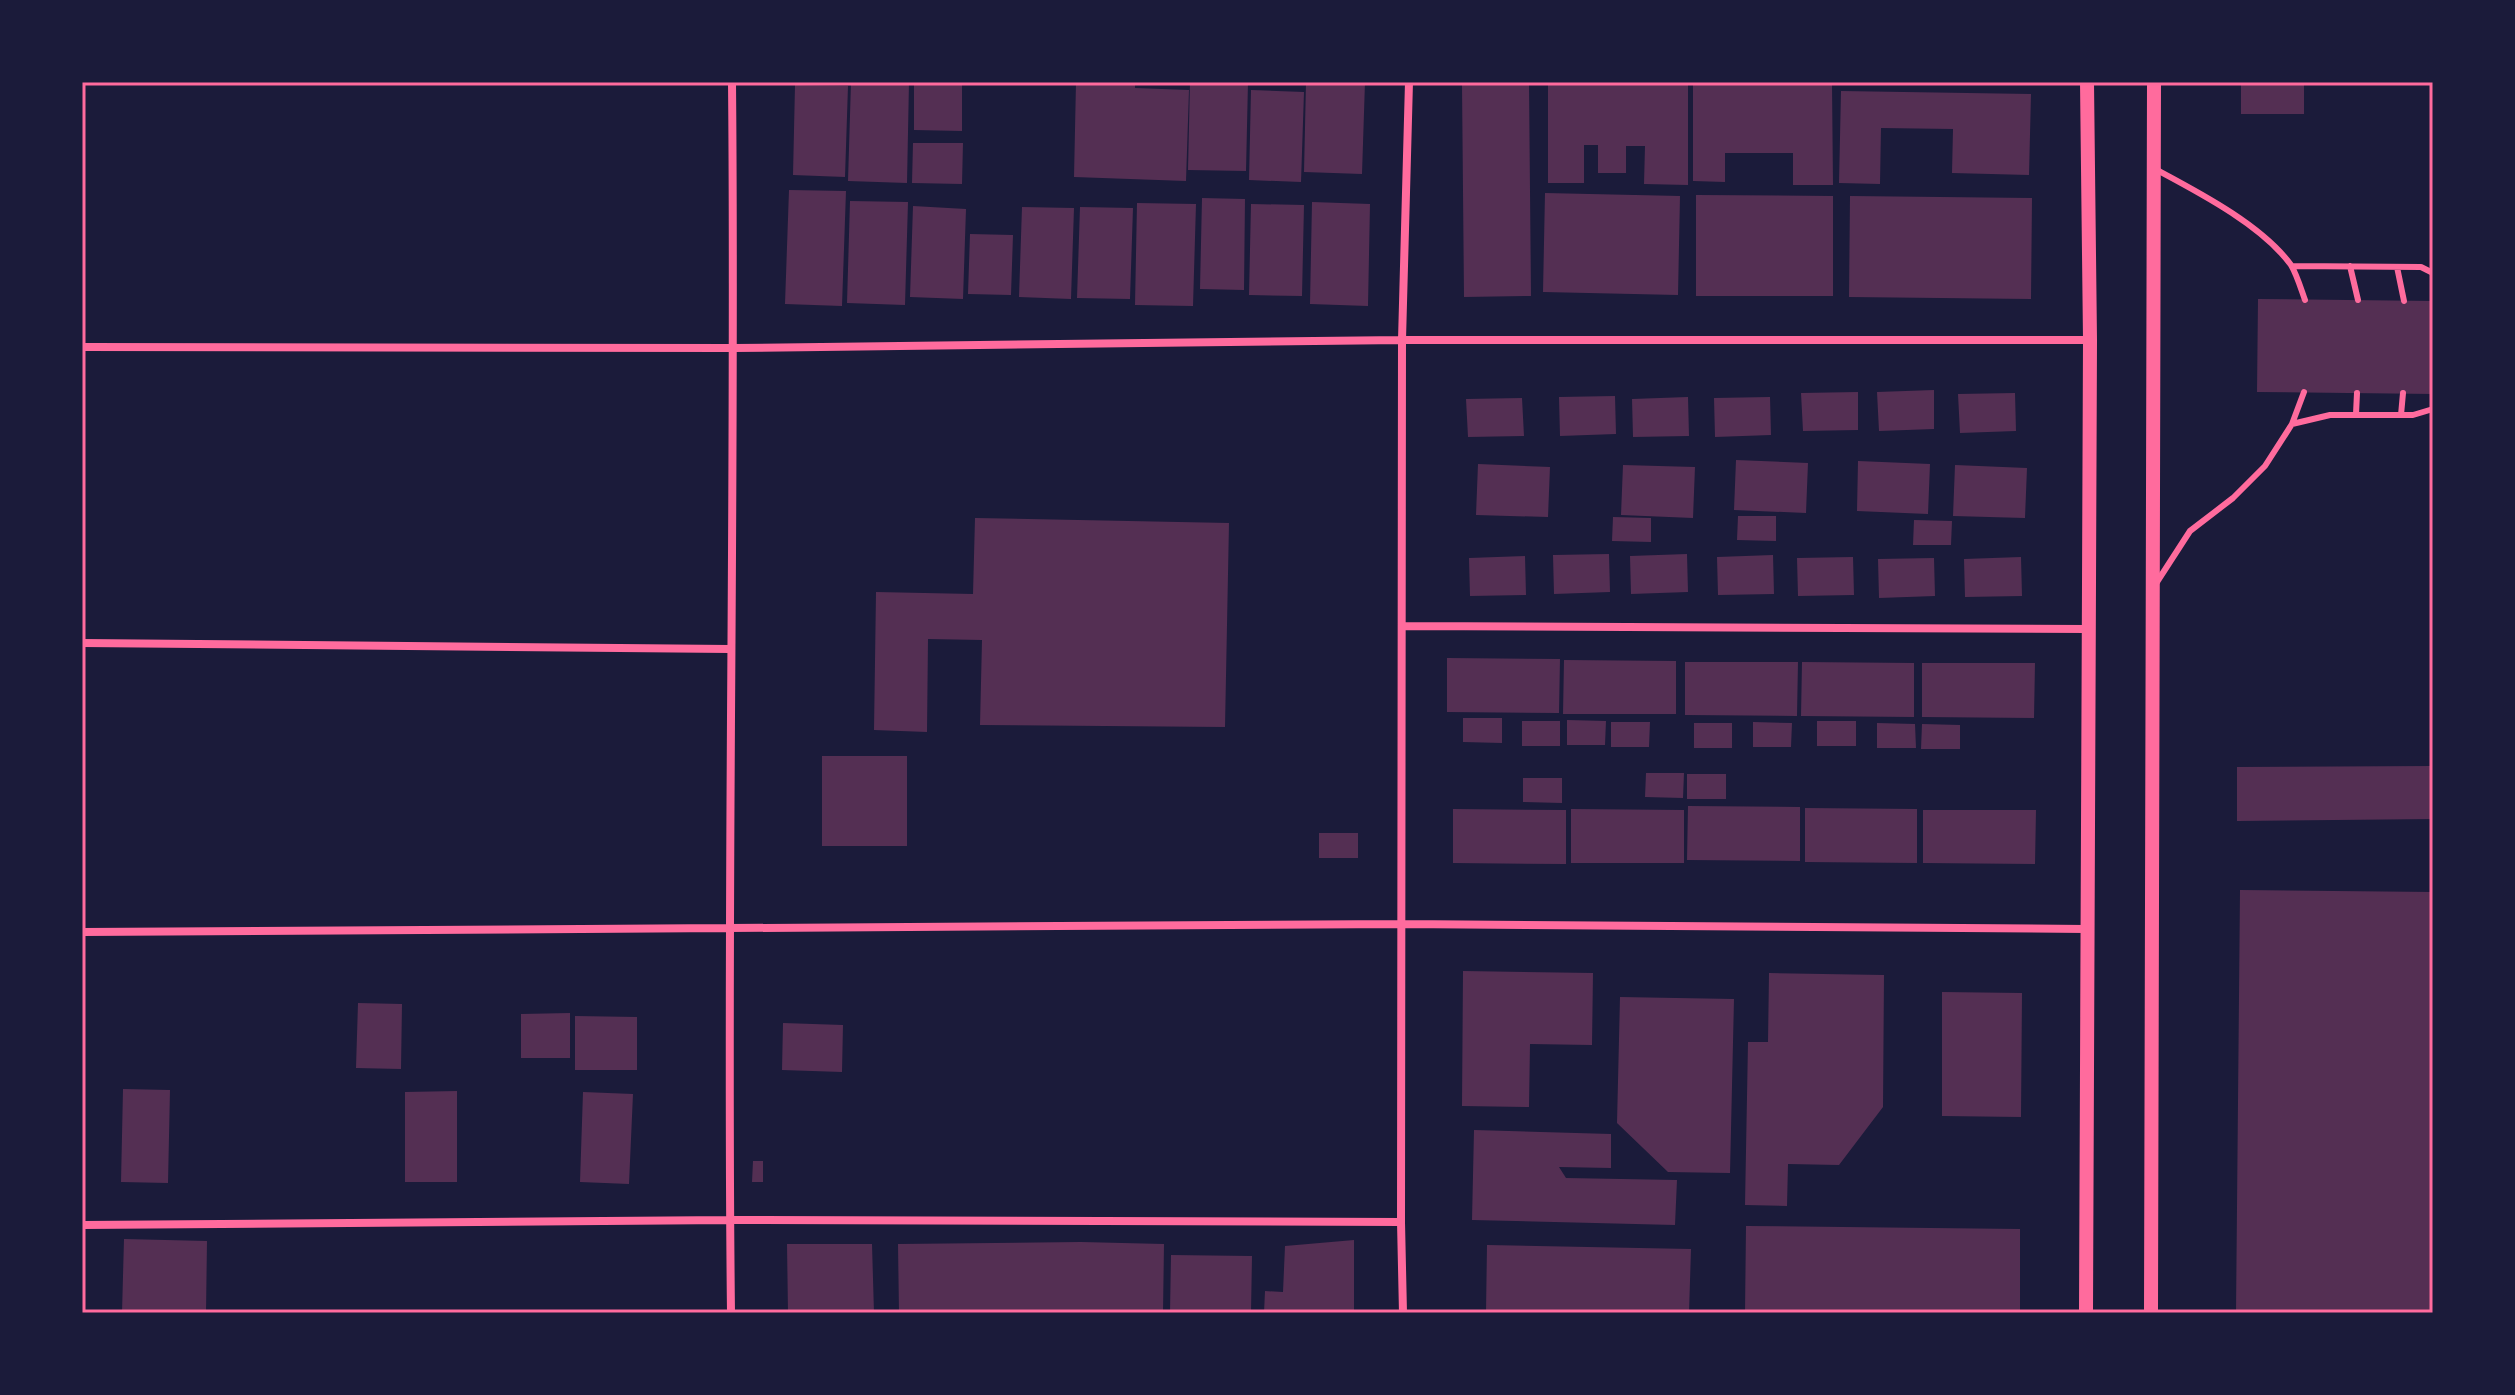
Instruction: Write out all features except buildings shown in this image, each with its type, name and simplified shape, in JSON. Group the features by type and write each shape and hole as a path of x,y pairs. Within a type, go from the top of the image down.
{"street":[{"path":"731,1313 732,82"},
{"path":"1403,1313 1402,340 1409,82"},
{"path":"2086,1313 2090,340 2087,82"},
{"path":"2151,1313 2154,82"},
{"path":"82,347 734,348 1402,340 2090,340"},
{"path":"1403,626 2087,629"},
{"path":"82,643 730,649"},
{"path":"82,932 1402,924 2086,929"},
{"path":"82,1225 730,1220 1401,1222"}],"lane":[{"path":"2154,168 2218,203 2267,241 2292,266 2305,300"},
{"path":"2292,266 2421,267 2433,273"},
{"path":"2350,266 2358,300"},
{"path":"2397,267 2404,301"},
{"path":"2153,589 2190,531 2233,498 2265,466 2292,424 2304,392"},
{"path":"2356,414 2357,393"},
{"path":"2401,415 2403,393"},
{"path":"2292,424 2330,415 2413,415 2433,409"}]}
